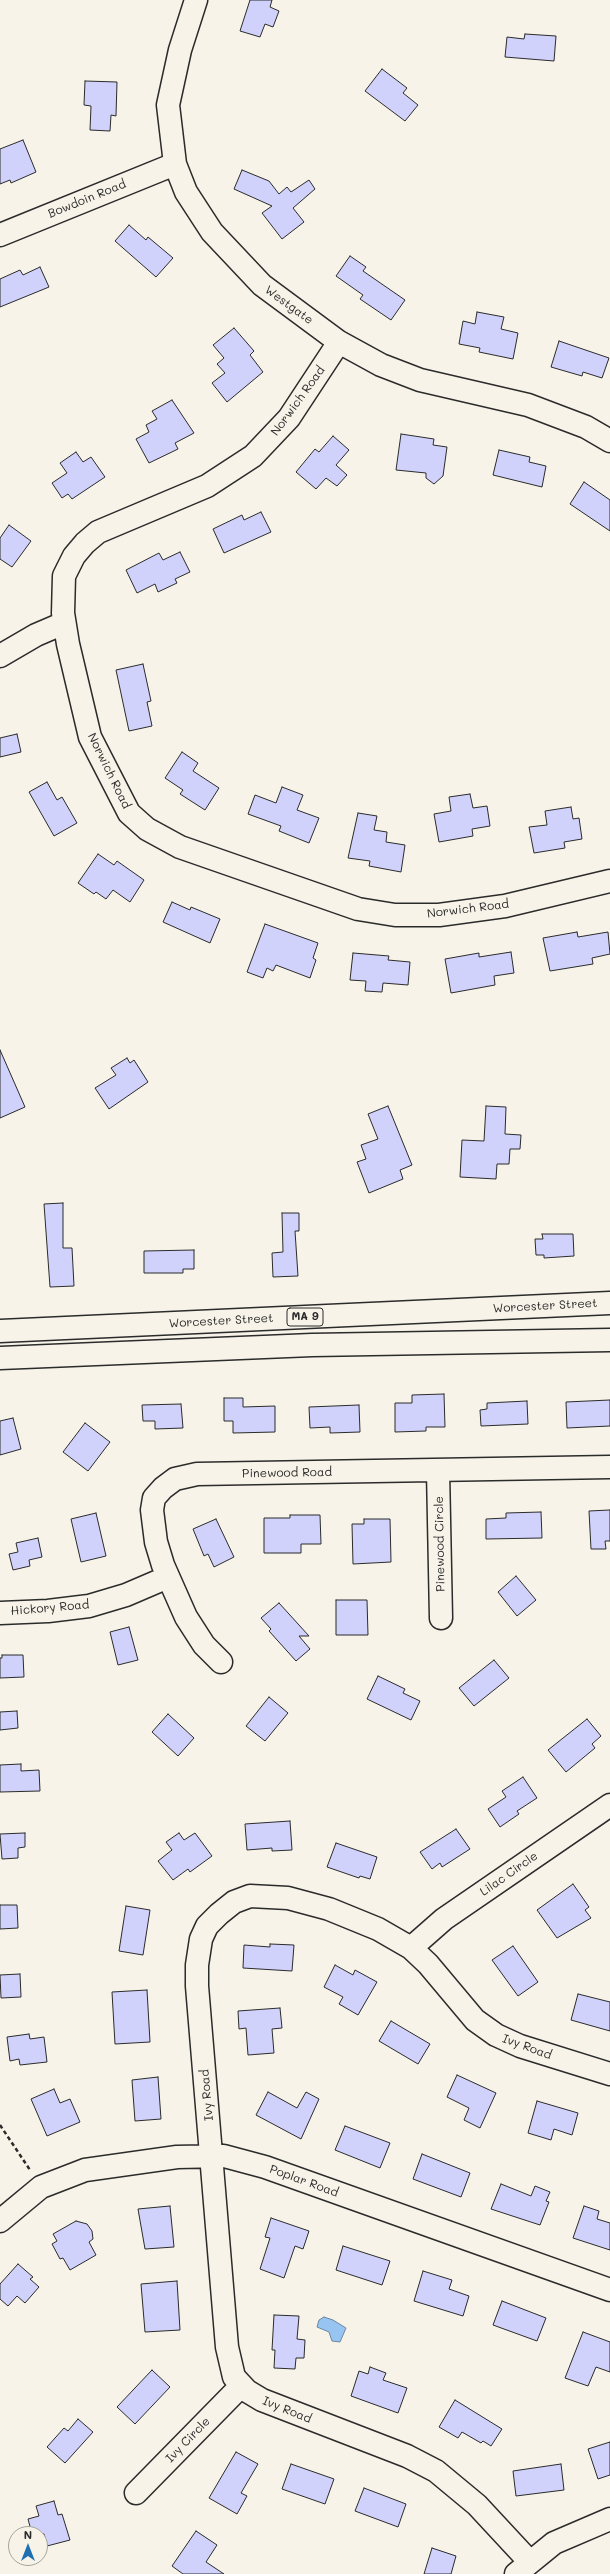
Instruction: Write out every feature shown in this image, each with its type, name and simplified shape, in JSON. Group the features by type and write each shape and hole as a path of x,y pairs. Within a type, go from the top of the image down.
{"main road":[{"name":"Westgate","path":"196,0 180,50 168,105 175,164 186,192 212,232 262,285 339,342 381,365 420,380 528,405 586,427 610,441"},
{"name":"Bowdoin Road","path":"0,235 175,164"},
{"name":"Norwich Road","path":"339,342 283,426 245,462 207,486 107,528 85,543 74,556 64,576 62,591 64,623 90,736 100,758 129,813 147,829 180,847 358,909 395,915 439,915 505,906 610,881"},
{"path":"0,656 36,636 64,623"},
{"name":"Worcester Street","path":"0,1330 610,1303"},
{"path":"0,1358 312,1345 610,1340"},
{"name":"Pinewood Road","path":"221,1662 204,1645 191,1627 168,1577 156,1542 152,1510 158,1493 175,1479 197,1474 610,1467"},
{"name":"Pinewood Circle","path":"438,1471 441,1618"},
{"name":"Hickory Road","path":"0,1613 89,1606 126,1595 168,1577"},
{"name":"Lilac Circle","path":"411,1948 444,1919 610,1805"},
{"name":"Ivy Road","path":"522,2568 477,2505 436,2471 407,2456 270,2404 241,2386 231,2371 227,2347 197,1964 201,1940 213,1920 226,1907 242,1898 259,1896 283,1897 351,1917 391,1936 411,1948 428,1964 476,2020 496,2035 520,2046 610,2074"},
{"name":"Poplar Road","path":"0,2222 41,2187 94,2168 212,2156 234,2158 265,2167 610,2290"},
{"name":"Ivy Circle","path":"136,2493 241,2386"},
{"path":"522,2568 554,2542 610,2519"}],"path":[{"path":"0,2125 41,2187"}],"water":[{"path":"324,2317 333,2320 346,2328 340,2342 332,2341 329,2332 317,2327 319,2320"}],"building":[{"path":"250,0 272,0 270,7 279,11 273,27 265,24 260,37 240,31"},
{"path":"525,34 556,36 554,61 505,57 507,37 524,39"},
{"path":"382,69 407,88 403,93 418,105 405,121 365,91"},
{"path":"85,81 117,82 116,116 111,115 110,131 90,130 91,106 84,105"},
{"path":"23,140 36,172 11,183 10,180 0,184 0,149"},
{"path":"242,170 269,181 279,194 287,187 291,192 309,180 315,189 293,208 304,222 282,239 262,213 272,206 234,189"},
{"path":"129,225 146,240 148,237 173,258 156,277 115,241"},
{"path":"350,256 366,267 363,271 405,300 391,320 360,299 363,295 336,276"},
{"path":"40,267 49,287 0,307 0,279 20,270 23,275"},
{"path":"477,312 504,317 501,329 518,333 513,359 479,352 480,348 459,344 463,321 475,324"},
{"path":"234,328 254,351 250,355 263,372 227,402 212,383 225,373 217,364 224,358 213,345"},
{"path":"559,341 609,358 602,378 583,372 582,376 551,367"},
{"path":"172,400 194,433 175,443 178,449 149,463 136,439 149,432 146,425 157,419 152,411"},
{"path":"401,434 434,439 433,445 447,447 443,476 434,484 426,478 426,473 396,470"},
{"path":"333,436 349,450 336,465 347,475 337,486 326,478 316,489 296,472 315,449 319,452"},
{"path":"499,450 530,457 529,462 546,466 542,487 493,475"},
{"path":"76,452 83,462 91,457 105,477 72,499 68,494 62,498 52,483 67,473 60,463"},
{"path":"584,482 610,500 610,531 570,504"},
{"path":"261,512 271,532 224,553 213,529 242,515 244,520"},
{"path":"9,525 31,541 12,567 0,559 0,538"},
{"path":"180,552 190,572 175,579 177,583 158,592 155,584 137,593 126,570 159,553 163,560"},
{"path":"143,664 151,701 147,702 152,726 129,731 116,670"},
{"path":"17,734 21,752 0,757 0,738"},
{"path":"182,752 198,763 193,771 219,788 205,810 180,794 183,790 165,778"},
{"path":"47,782 57,800 62,797 77,823 54,836 29,792"},
{"path":"282,787 303,795 297,810 319,818 309,843 279,831 281,826 248,814 255,795 276,803"},
{"path":"470,794 473,808 487,806 490,826 472,829 473,836 439,842 434,814 451,811 449,797"},
{"path":"571,807 573,819 579,818 582,839 564,842 565,848 534,853 529,827 547,825 545,811"},
{"path":"358,813 377,816 374,830 387,832 386,842 405,845 401,872 369,866 370,861 348,858"},
{"path":"98,854 114,865 117,861 144,880 130,902 113,890 106,899 96,892 94,894 78,883"},
{"path":"172,902 190,910 191,907 220,919 210,943 163,922"},
{"path":"265,924 318,943 313,958 316,960 310,978 276,965 273,971 267,968 263,978 247,972"},
{"path":"577,932 578,937 608,932 610,954 592,958 593,964 550,971 543,938"},
{"path":"511,952 514,973 494,976 495,985 451,993 445,959 479,953 479,957"},
{"path":"353,953 389,956 388,960 410,962 408,985 383,983 382,992 365,991 366,981 350,980"},
{"path":"0,1050 25,1107 0,1118"},
{"path":"127,1058 130,1063 134,1060 148,1082 109,1109 95,1088 116,1075 111,1068"},
{"path":"388,1106 412,1165 400,1170 403,1179 369,1193 357,1162 366,1159 361,1145 378,1139 368,1114"},
{"path":"486,1106 506,1107 505,1134 521,1135 520,1149 510,1149 509,1164 497,1164 496,1179 460,1177 462,1140 484,1141"},
{"path":"63,1203 63,1248 72,1248 74,1286 50,1287 44,1204"},
{"path":"282,1213 299,1213 299,1231 295,1231 298,1276 273,1277 272,1253 283,1252"},
{"path":"542,1234 573,1234 574,1256 544,1258 544,1255 536,1255 535,1239 543,1239"},
{"path":"194,1250 194,1269 183,1269 183,1273 144,1273 144,1251"},
{"path":"444,1394 445,1427 426,1427 426,1431 395,1432 395,1403 412,1403 412,1395"},
{"path":"224,1398 243,1398 243,1407 275,1406 275,1432 233,1433 233,1421 224,1421"},
{"path":"610,1400 610,1426 567,1428 566,1402"},
{"path":"527,1401 528,1424 481,1426 480,1410 487,1409 487,1403"},
{"path":"181,1404 183,1428 155,1429 155,1421 143,1421 142,1405"},
{"path":"359,1405 360,1432 330,1433 330,1427 310,1428 309,1407"},
{"path":"13,1418 21,1449 0,1455 0,1421"},
{"path":"85,1423 110,1442 88,1471 63,1452"},
{"path":"610,1510 610,1541 605,1541 606,1549 591,1549 589,1511"},
{"path":"541,1512 542,1538 486,1539 486,1519 506,1518 506,1513"},
{"path":"96,1513 106,1556 81,1562 71,1519"},
{"path":"290,1515 320,1515 321,1544 301,1544 301,1553 264,1553 264,1518 290,1518"},
{"path":"216,1519 234,1557 214,1567 208,1554 204,1556 193,1529"},
{"path":"364,1519 390,1519 391,1562 353,1564 352,1524 364,1524"},
{"path":"38,1538 42,1557 29,1560 30,1566 13,1570 9,1554 18,1552 16,1543"},
{"path":"516,1576 536,1600 517,1616 498,1592"},
{"path":"336,1600 367,1600 368,1635 336,1635"},
{"path":"279,1603 309,1636 299,1636 310,1649 296,1661 269,1631 271,1629 261,1618"},
{"path":"129,1627 138,1660 118,1665 110,1632"},
{"path":"2,1655 23,1655 24,1677 0,1678 0,1658 2,1658"},
{"path":"494,1660 509,1678 474,1706 459,1688"},
{"path":"378,1676 405,1689 403,1693 420,1701 411,1720 367,1699"},
{"path":"269,1697 288,1713 265,1741 246,1726"},
{"path":"17,1711 18,1728 0,1730 0,1712"},
{"path":"168,1714 194,1738 178,1756 152,1732"},
{"path":"587,1719 601,1736 592,1744 595,1748 566,1772 548,1750"},
{"path":"21,1764 21,1771 39,1770 40,1791 0,1792 0,1765"},
{"path":"523,1777 537,1798 517,1811 519,1814 500,1827 488,1809 506,1797 502,1791"},
{"path":"290,1821 292,1850 272,1851 272,1848 247,1850 245,1824"},
{"path":"456,1829 470,1849 442,1867 440,1863 432,1869 420,1852"},
{"path":"25,1833 25,1847 18,1848 18,1858 2,1859 0,1834"},
{"path":"179,1833 184,1840 195,1833 212,1856 190,1872 188,1869 173,1880 158,1861 172,1850 166,1842"},
{"path":"336,1843 377,1857 370,1879 360,1876 359,1878 327,1867"},
{"path":"573,1884 589,1907 585,1910 591,1918 557,1938 537,1910"},
{"path":"0,1905 17,1905 18,1928 0,1929"},
{"path":"126,1906 150,1910 143,1955 119,1951"},
{"path":"270,1944 294,1945 292,1971 243,1968 244,1945 270,1947"},
{"path":"513,1946 538,1982 518,1996 492,1960"},
{"path":"335,1965 353,1975 355,1970 377,1982 358,2015 339,2004 343,1997 324,1987"},
{"path":"20,1974 21,1997 1,1998 0,1975"},
{"path":"147,1990 150,2042 115,2044 112,1992"},
{"path":"578,1994 610,2002 610,2031 571,2020"},
{"path":"280,2008 282,2028 272,2029 274,2053 248,2055 246,2028 239,2029 238,2011"},
{"path":"391,2021 430,2044 418,2064 379,2041"},
{"path":"29,2034 30,2039 44,2037 47,2062 20,2065 19,2059 10,2061 7,2037"},
{"path":"457,2075 496,2093 480,2128 464,2120 469,2108 447,2097"},
{"path":"158,2077 161,2119 135,2121 132,2080"},
{"path":"54,2089 60,2103 70,2099 80,2122 47,2136 31,2099"},
{"path":"268,2092 297,2108 306,2092 319,2099 301,2139 256,2115"},
{"path":"537,2101 578,2113 572,2135 554,2129 551,2140 528,2133"},
{"path":"345,2126 390,2143 380,2168 335,2150"},
{"path":"422,2154 470,2173 461,2197 413,2179"},
{"path":"501,2184 531,2196 535,2186 550,2192 546,2201 549,2202 540,2225 491,2209"},
{"path":"170,2206 174,2247 145,2249 138,2209"},
{"path":"584,2206 599,2211 597,2219 610,2223 610,2250 573,2238"},
{"path":"271,2218 309,2231 303,2249 295,2246 284,2278 260,2269 270,2238 265,2237"},
{"path":"76,2221 87,2224 92,2231 93,2239 89,2242 96,2255 70,2270 63,2258 60,2259 52,2244 57,2241 53,2234"},
{"path":"343,2246 390,2261 382,2285 336,2270"},
{"path":"18,2264 33,2277 30,2279 39,2287 25,2303 17,2296 8,2306 0,2299 0,2284"},
{"path":"423,2271 452,2280 449,2289 469,2296 463,2316 414,2301"},
{"path":"177,2281 180,2330 145,2332 141,2284"},
{"path":"502,2301 546,2318 537,2341 493,2325"},
{"path":"274,2315 299,2316 297,2339 305,2340 304,2358 296,2358 295,2369 274,2368 275,2350 272,2350"},
{"path":"583,2332 610,2342 610,2372 596,2367 588,2386 565,2378"},
{"path":"370,2367 386,2373 383,2380 407,2388 398,2413 351,2396 359,2371 368,2374"},
{"path":"152,2370 170,2387 135,2424 117,2407"},
{"path":"455,2400 502,2429 491,2446 483,2441 481,2443 462,2432 458,2438 439,2427"},
{"path":"78,2419 93,2432 65,2463 47,2447 64,2428 68,2431"},
{"path":"610,2442 610,2475 598,2479 588,2449"},
{"path":"236,2452 258,2464 241,2493 247,2496 237,2514 209,2498"},
{"path":"291,2464 334,2479 325,2504 282,2489"},
{"path":"561,2464 564,2490 516,2496 513,2471"},
{"path":"364,2488 406,2504 398,2527 355,2511"},
{"path":"54,2501 58,2515 62,2514 70,2540 48,2546 48,2526 30,2526 28,2519 39,2516 36,2506"},
{"path":"196,2531 217,2545 206,2562 224,2574 183,2574 172,2566"},
{"path":"432,2548 456,2556 451,2574 424,2574"}]}
